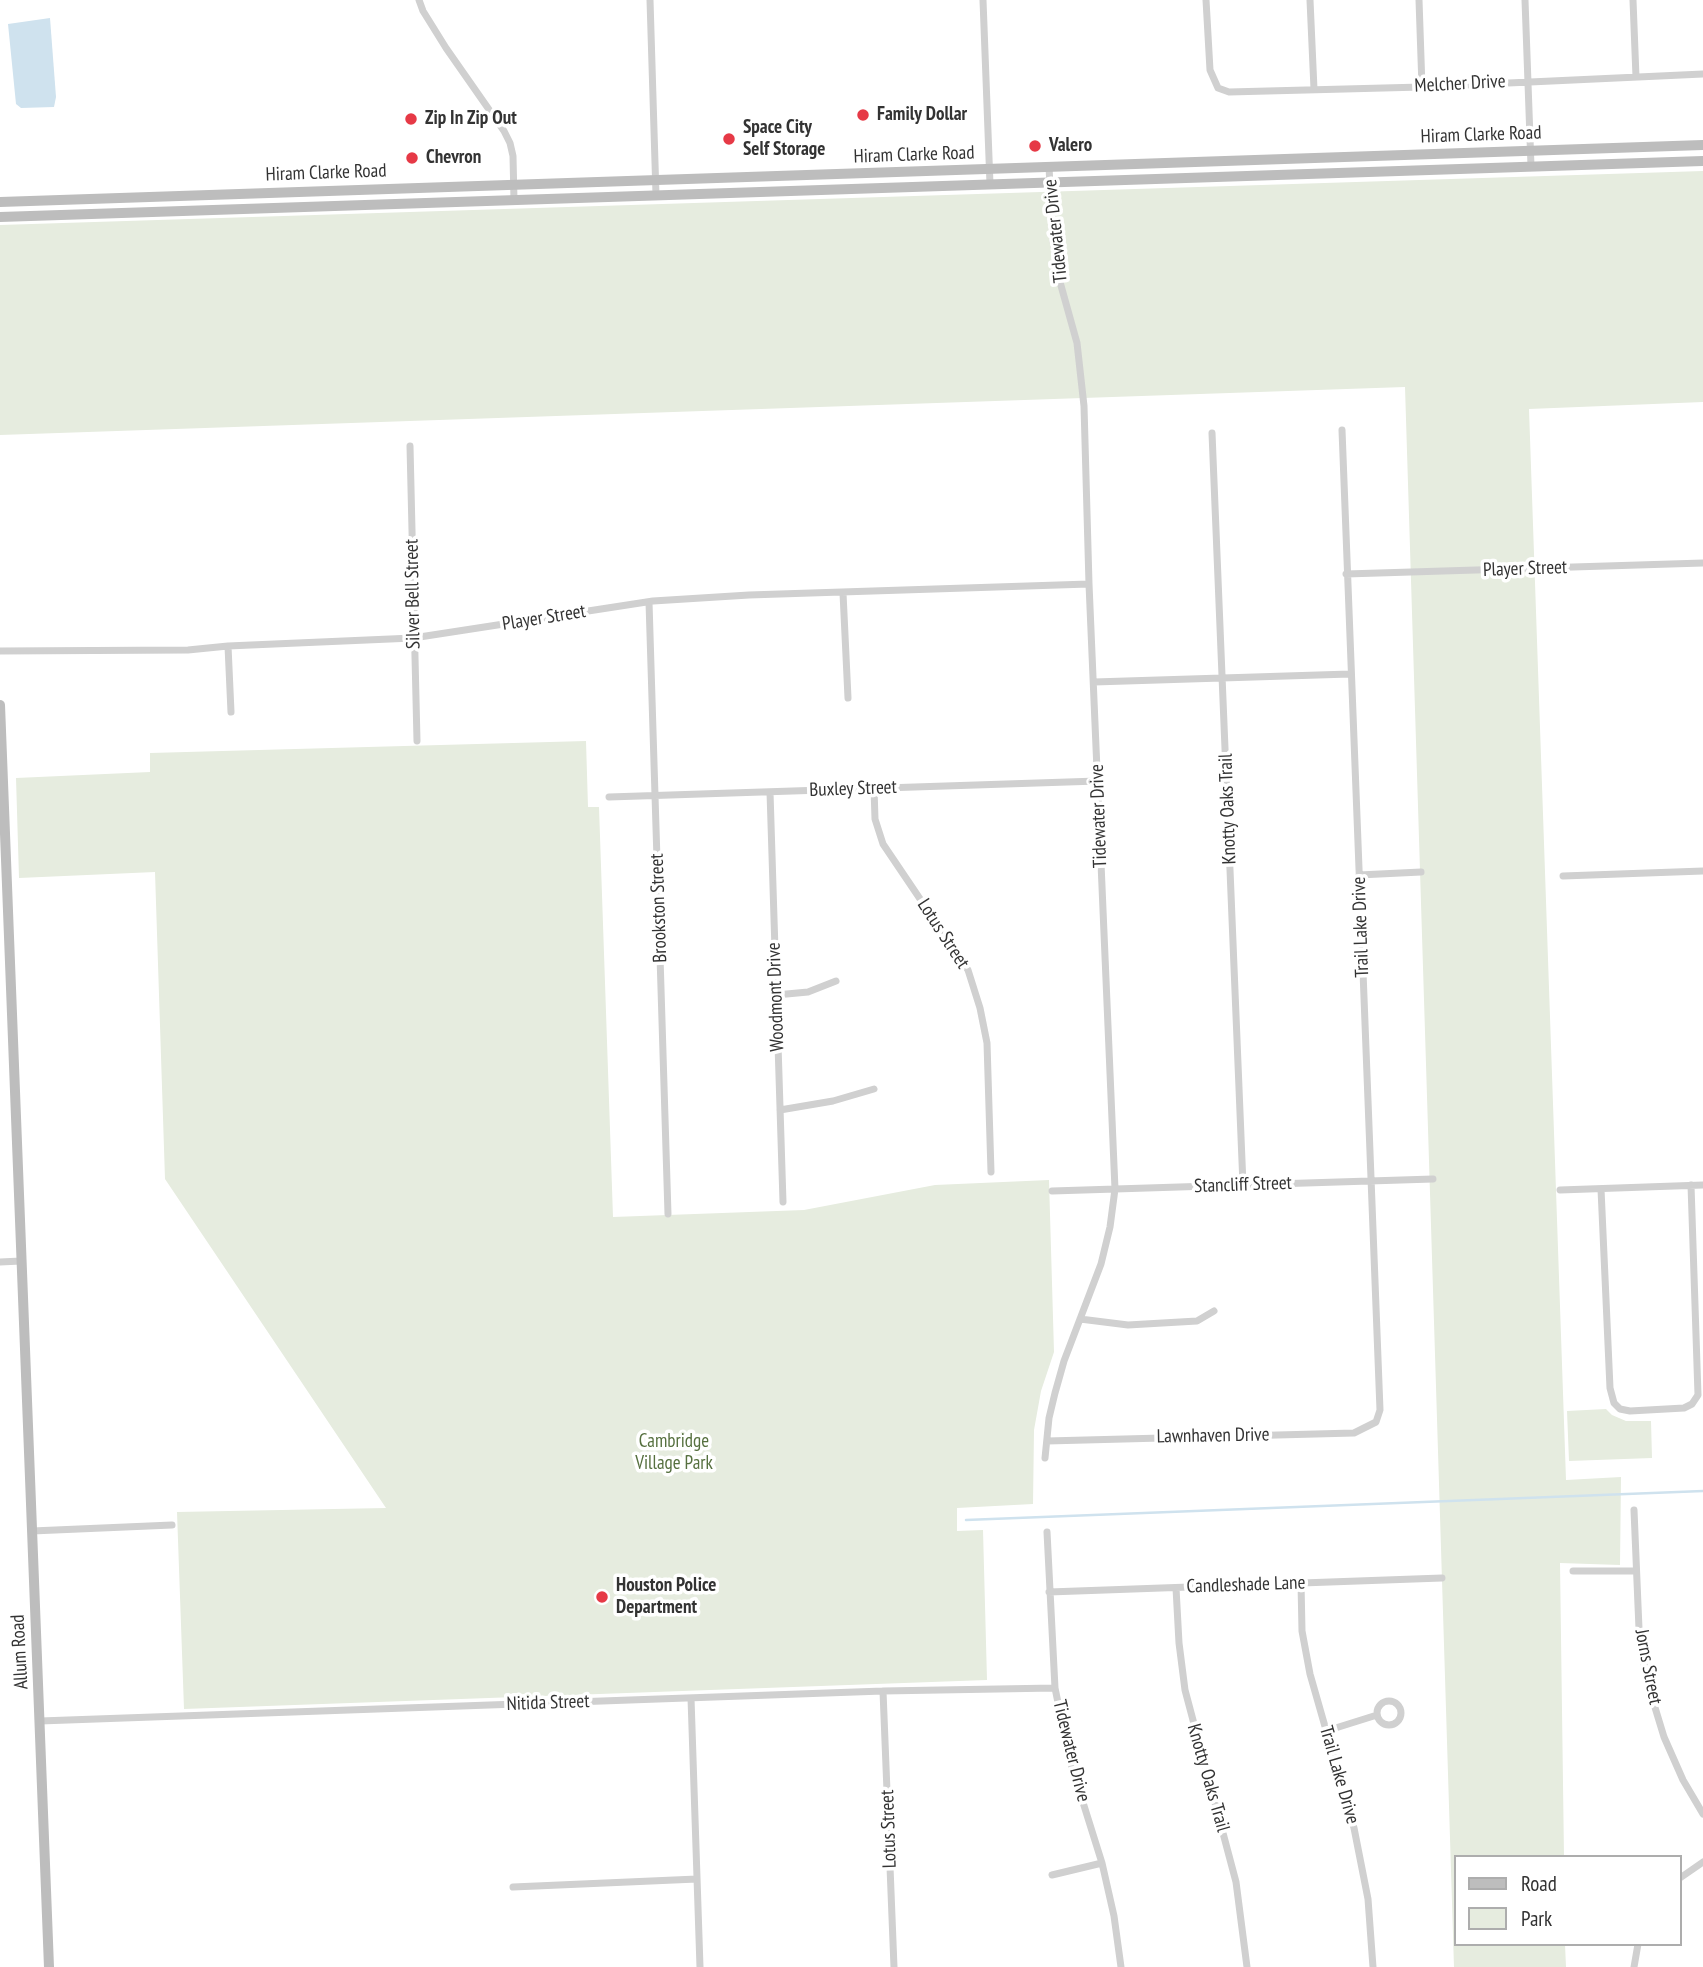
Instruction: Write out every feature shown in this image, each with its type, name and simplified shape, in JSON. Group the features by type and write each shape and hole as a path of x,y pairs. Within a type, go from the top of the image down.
{"main road":[{"name":"Hiram Clarke Road","path":"0,202 1703,145"},
{"path":"1662,146 1663,162"},
{"path":"1374,156 1374,172"},
{"name":"Hiram Clarke Road","path":"0,217 1703,161"},
{"path":"1209,162 1210,177"},
{"path":"821,175 821,190"},
{"path":"364,190 364,205"},
{"path":"249,193 249,209"},
{"path":"136,197 137,213"},
{"name":"Allum Road","path":"0,705 49,1967"}],"street":[{"path":"419,0 446,48 510,143 514,200"},
{"path":"650,0 656,195"},
{"path":"983,0 990,184"},
{"name":"Melcher Drive","path":"1206,0 1210,70 1218,88 1229,92 1422,87 1703,74"},
{"path":"1310,0 1314,89"},
{"path":"1419,0 1422,87"},
{"path":"1525,0 1531,166"},
{"path":"1633,0 1636,77"},
{"name":"Tidewater Drive","path":"1045,1458 1055,1393 1101,1264 1115,1189 1084,405 1077,343 1060,282 1049,167"},
{"name":"Trail Lake Drive","path":"1342,430 1380,1410 1376,1422"},
{"name":"Knotty Oaks Trail","path":"1212,433 1243,1185"},
{"name":"Silver Bell Street","path":"410,446 417,741"},
{"name":"Player Street","path":"1346,574 1703,563"},
{"name":"Player Street","path":"0,651 188,650 413,639 649,601 749,595 1089,584"},
{"path":"843,593 848,698"},
{"name":"Brookston Street","path":"649,601 668,1214"},
{"path":"228,646 231,712"},
{"path":"1094,682 1350,674"},
{"name":"Buxley Street","path":"608,797 1098,781"},
{"name":"Lotus Street","path":"874,788 875,819 883,844 968,970 980,1008 987,1043 991,1172"},
{"name":"Woodmont Drive","path":"769,792 783,1202"},
{"path":"1563,876 1703,871"},
{"path":"1359,875 1421,872"},
{"path":"776,995 808,992 836,981"},
{"path":"780,1110 833,1101 874,1089"},
{"name":"Stancliff Street","path":"1052,1191 1433,1179"},
{"path":"1601,1189 1612,1400 1620,1409 1630,1412 1679,1409 1695,1400 1699,1385 1691,1185"},
{"path":"1560,1190 1703,1185"},
{"path":"0,1262 21,1261"},
{"path":"1080,1320 1128,1325 1197,1321 1214,1311"},
{"name":"Lawnhaven Drive","path":"1046,1441 1354,1433 1376,1422"},
{"name":"Jorns Street","path":"1634,1510 1639,1629 1646,1678 1664,1737 1683,1780 1703,1814"},
{"path":"32,1531 172,1525"},
{"name":"Tidewater Drive","path":"1047,1532 1055,1688 1070,1761 1102,1863 1121,1967"},
{"path":"1573,1571 1635,1571"},
{"name":"Candleshade Lane","path":"1049,1592 1443,1578"},
{"name":"Trail Lake Drive","path":"1301,1583 1302,1631 1310,1674 1362,1864 1368,1899 1373,1967"},
{"name":"Knotty Oaks Trail","path":"1176,1588 1178,1643 1185,1690 1234,1873 1247,1967"},
{"name":"Nitida Street","path":"40,1721 883,1691 1055,1688"},
{"name":"Lotus Street","path":"883,1691 894,1967"},
{"path":"691,1698 700,1967"},
{"path":"1326,1731 1377,1714"},
{"path":"1682,1877 1703,1862"},
{"path":"1052,1875 1102,1863"},
{"path":"513,1887 697,1879"},
{"path":"1634,1967 1638,1946"}],"green space":[{"path":"1703,171 1703,402 1529,409 1566,1480 1621,1477 1620,1565 1560,1563 1564,1855 1454,1855 1454,1946 1565,1946 1566,1967 1454,1967 1405,387 0,435 0,225"},
{"name":"Cambridge Village Park","path":"586,741 588,807 599,807 613,1217 804,1210 935,1185 1049,1180 1054,1352 1041,1391 1034,1430 1033,1504 957,1508 957,1531 983,1530 987,1680 184,1709 177,1512 386,1508 165,1179 155,872 19,878 16,778 150,772 150,753"},
{"path":"1606,1409 1626,1421 1651,1421 1652,1458 1569,1461 1567,1411"}],"water":[{"path":"50,18 56,97 54,107 21,108 16,104 8,24"}],"waterway":[{"path":"966,1520 1703,1491"}],"place":[{"name":"Family Dollar","path":"863,115"},
{"name":"Zip In Zip Out","path":"411,119"},
{"name":"Space City Self Storage","path":"729,139"},
{"name":"Valero","path":"1035,146"},
{"name":"Chevron","path":"412,158"},
{"name":"Houston Police Department","path":"602,1597"}]}
